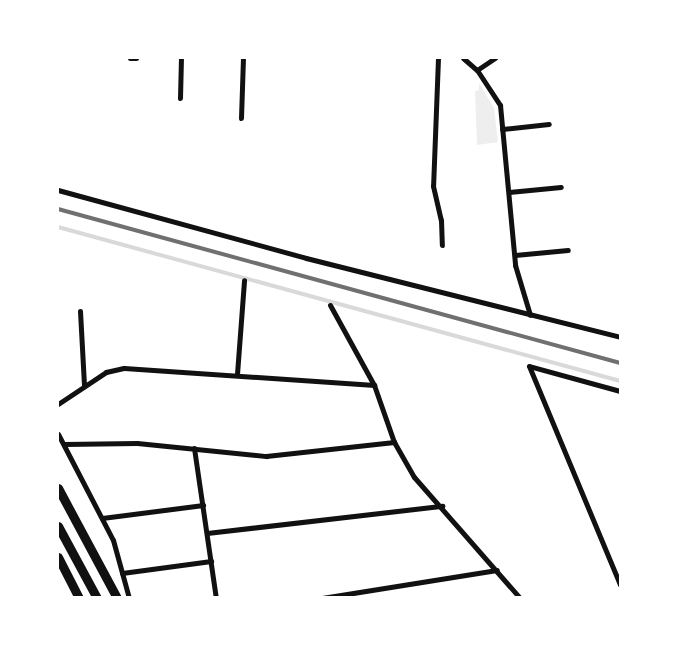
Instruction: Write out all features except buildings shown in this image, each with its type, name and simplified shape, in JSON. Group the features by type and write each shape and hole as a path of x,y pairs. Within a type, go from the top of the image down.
{"highway":[{"path":"58,488 117,598"},
{"path":"58,526 97,598"},
{"path":"58,558 75,598"},
{"path":"64,571 79,598"}],"street":[{"path":"130,58 136,58"},
{"path":"180,98 181,58"},
{"path":"241,118 243,58"},
{"path":"438,58 433,186 441,220 442,246"},
{"path":"463,58 477,70 500,105 515,256 530,315"},
{"path":"477,70 495,58"},
{"path":"502,129 549,124"},
{"path":"509,192 561,187"},
{"path":"58,190 620,337"},
{"path":"515,256 568,250"},
{"path":"237,374 244,280"},
{"path":"330,305 374,385 394,442 414,477 442,506 520,598"},
{"path":"80,311 84,386"},
{"path":"620,391 529,366 620,585"},
{"path":"58,404 106,372 124,368 237,374 374,385"},
{"path":"58,434 113,540 129,598"},
{"path":"64,444 137,443 266,456 394,442"},
{"path":"194,448 216,598"},
{"path":"102,518 203,505"},
{"path":"206,533 442,506"},
{"path":"122,573 211,561"},
{"path":"322,598 496,570"}],"shaded area":[{"path":"479,83 494,108 498,142 477,145 475,91 479,90"}],"waterway":[{"path":"58,227 620,381"}],"railway":[{"path":"58,209 620,363"}]}
